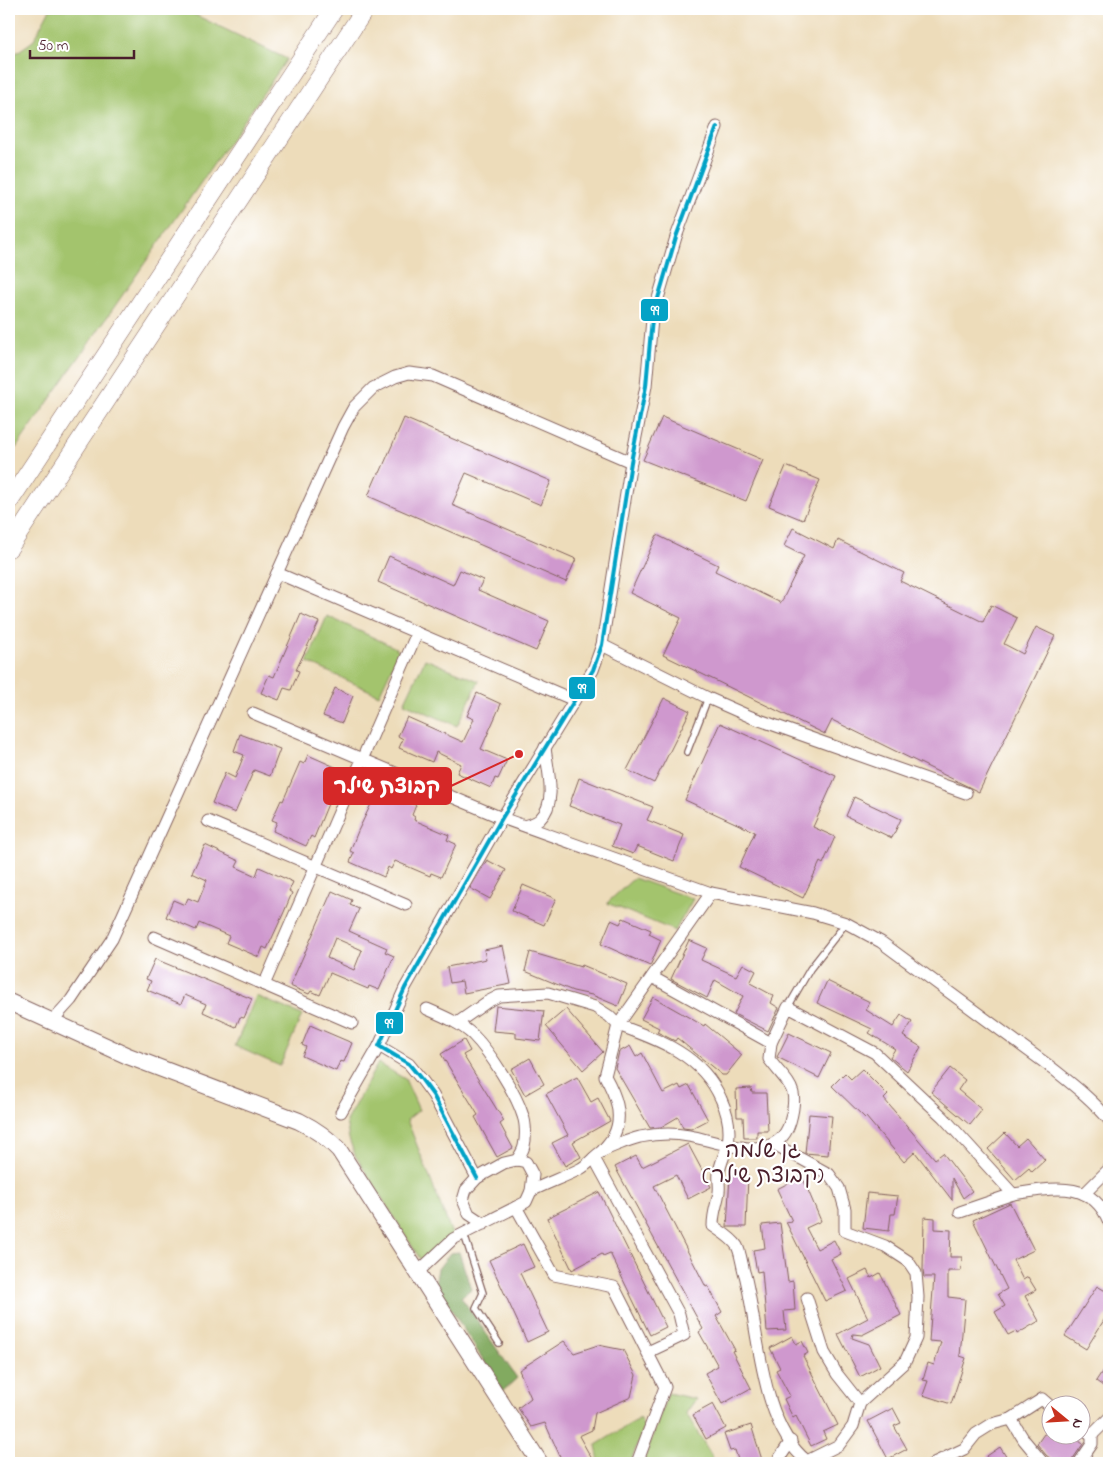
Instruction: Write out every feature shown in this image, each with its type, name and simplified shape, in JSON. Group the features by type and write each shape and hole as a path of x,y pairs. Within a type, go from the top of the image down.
{"main road":[{"path":"9,502 334,9"},
{"path":"9,548 365,9"}],"street":[{"path":"341,1112 380,1046 405,988 502,818 592,670 602,645 631,462 646,386 652,319 676,237 717,127"},
{"path":"52,1021 71,1000 112,939 343,427 354,407 373,388 394,376 409,373 433,376 631,462"},
{"path":"277,573 574,700"},
{"path":"264,985 417,633"},
{"path":"602,645 708,698 751,717 966,793"},
{"path":"254,713 502,818 710,893 813,913 846,923 881,942 1052,1068 1102,1110 1109,1120"},
{"path":"526,826 539,821 546,811 550,790 545,748"},
{"path":"208,822 406,905"},
{"path":"531,1191 581,1168 597,1155 614,1136 618,1125 619,1111 605,1076 618,1026 710,893"},
{"path":"154,937 352,1023"},
{"path":"652,977 770,1043"},
{"path":"457,1023 499,996 548,993 595,1007 609,1016 618,1026 674,1047 712,1080 728,1114 730,1131 728,1145 719,1172 719,1192 713,1214 713,1226 737,1245 748,1286 769,1397 779,1424 800,1455 807,1461 839,1445 853,1426 860,1403 905,1362 916,1338 918,1298 916,1273 908,1261 885,1246 845,1231 845,1209 839,1188 829,1174 774,1144"},
{"path":"9,1002 128,1056 317,1130 339,1150 540,1463"},
{"path":"597,1155 639,1137 663,1134 687,1135 737,1147 763,1148 774,1144 782,1137 789,1125 793,1108 794,1093 787,1080 769,1059 770,1043 788,1007 875,1053 942,1117 1013,1194"},
{"path":"427,1009 457,1023 472,1034 490,1055 509,1086 524,1116 524,1148 517,1160"},
{"path":"380,1046 409,1064 422,1080 433,1095 477,1178"},
{"path":"597,1155 679,1314 684,1335 648,1352"},
{"path":"418,1272 453,1239 484,1224 526,1202 531,1191 533,1175 526,1162 517,1160 504,1163 477,1178 466,1190 463,1200 469,1214 484,1224"},
{"path":"1084,1194 1109,1169"},
{"path":"960,1212 1013,1194 1066,1188 1084,1194 1104,1209 1109,1222"},
{"path":"516,1207 554,1275 614,1287 665,1387 637,1463"},
{"path":"806,1298 824,1352 837,1374 860,1403"},
{"path":"934,1463 964,1450 976,1434 992,1424 1010,1419 1040,1400"},
{"path":"1079,1463 1092,1444 1092,1435 1109,1418"},
{"path":"1010,1419 1042,1463"},
{"path":"776,1463 791,1441"}],"lane":[{"path":"687,752 708,698"},
{"path":"788,1007 810,969 846,923"},
{"path":"464,1234 483,1293 476,1308 499,1343"}],"green space":[{"path":"50,9 183,9 287,59 9,458 9,58 33,41"},
{"path":"327,616 396,648 399,652 379,695 307,662"},
{"path":"425,659 479,681 457,726 404,703"},
{"path":"634,878 693,899 675,931 607,903"},
{"path":"256,996 302,1015 280,1066 235,1046"},
{"path":"378,1063 405,1079 419,1110 407,1120 452,1234 422,1262 355,1155 349,1139 346,1121"},
{"path":"459,1252 471,1289 461,1297 517,1378 503,1391 435,1284 438,1269 450,1253"},
{"path":"668,1393 696,1399 686,1413 716,1463 643,1463"},
{"path":"640,1418 644,1428 630,1463 599,1463 596,1445"}],"building":[{"path":"662,417 763,460 746,501 643,460"},
{"path":"404,418 551,481 541,505 466,473 452,505 576,559 566,582 368,496"},
{"path":"786,466 820,480 803,520 769,506"},
{"path":"793,528 834,549 838,540 904,573 900,581 983,622 991,605 1017,618 1004,644 1023,654 1036,627 1055,636 979,792 832,720 825,734 663,655 681,618 630,593 657,535 718,565 715,571 781,603 804,556 784,546"},
{"path":"389,556 453,585 460,570 483,580 478,590 549,621 536,651 378,582"},
{"path":"301,614 319,622 296,670 299,671 291,690 284,688 279,700 261,693 269,675 274,677"},
{"path":"335,688 353,696 342,723 323,716"},
{"path":"477,693 501,704 481,749 507,760 498,779 495,778 491,788 457,773 461,764 436,752 432,762 399,748 403,739 398,736 407,717 463,742 474,719 467,716"},
{"path":"664,698 690,711 654,783 627,770"},
{"path":"720,723 836,776 813,827 835,837 823,864 820,862 803,898 739,867 755,832 685,800"},
{"path":"240,734 280,749 270,776 254,770 235,813 212,803 225,773 235,778 244,755 234,751"},
{"path":"308,755 342,770 337,780 341,781 332,800 330,799 314,838 311,836 306,846 273,831 277,822 272,820 281,800 283,801 300,762 304,764"},
{"path":"579,778 653,807 647,820 684,835 674,861 637,846 633,854 612,846 620,825 569,806"},
{"path":"383,791 416,805 412,815 415,817 414,820 449,835 447,840 456,844 441,877 431,873 430,876 395,861 391,869 388,867 384,877 350,862 354,853 350,851 358,831 374,798 379,800"},
{"path":"854,797 901,819 892,838 846,816"},
{"path":"205,845 239,861 236,867 256,876 259,867 293,882 289,891 292,893 284,912 267,949 263,947 259,957 226,943 229,936 199,923 196,930 166,917 173,900 185,905 188,898 198,902 207,880 192,873"},
{"path":"487,860 506,870 490,899 470,888"},
{"path":"523,885 556,899 544,925 512,911"},
{"path":"332,891 352,900 350,905 359,909 349,931 387,948 385,952 394,956 379,990 369,986 368,989 330,973 320,995 311,991 309,994 290,986","holes":["335,938 362,950 354,970 327,958"]},
{"path":"623,918 651,930 649,934 661,940 650,966 601,944 611,920 620,924"},
{"path":"689,940 707,948 701,960 736,976 743,964 756,971 750,983 774,996 771,1003 779,1008 768,1031 734,1014 743,996 715,980 707,998 671,979"},
{"path":"503,946 511,984 464,993 462,981 450,983 447,967 486,959 484,950"},
{"path":"530,952 581,967 582,965 627,984 618,1006 592,995 573,991 525,971"},
{"path":"155,959 252,999 244,1018 240,1017 236,1027 203,1012 206,1004 185,995 181,1004 147,990 151,981 146,979"},
{"path":"827,981 870,1002 866,1010 893,1027 901,1015 912,1022 903,1036 921,1047 907,1071 890,1057 895,1049 869,1033 872,1029 817,1003"},
{"path":"653,997 704,1026 705,1024 742,1055 726,1075 722,1075 677,1038 675,1041 657,1032 659,1028 641,1019"},
{"path":"496,1006 544,1011 540,1041 516,1038 516,1033 493,1031"},
{"path":"566,1009 603,1052 583,1070 546,1026"},
{"path":"310,1025 352,1043 344,1062 340,1061 336,1071 302,1056 306,1047 302,1045"},
{"path":"789,1033 831,1053 819,1078 777,1057"},
{"path":"464,1040 470,1051 463,1055 504,1121 500,1124 513,1148 497,1157 475,1117 478,1115 441,1054"},
{"path":"630,1046 636,1057 642,1053 663,1093 679,1085 681,1089 689,1085 708,1120 691,1129 683,1128 678,1117 661,1127 650,1128 615,1068 619,1052"},
{"path":"530,1058 544,1084 525,1095 511,1069"},
{"path":"950,1068 965,1080 958,1090 982,1110 970,1125 931,1092"},
{"path":"862,1069 888,1095 884,1099 935,1159 943,1153 972,1191 963,1198 952,1178 952,1200 915,1152 904,1162 866,1117 832,1086 845,1073 851,1079"},
{"path":"577,1077 591,1102 598,1098 610,1121 573,1142 581,1157 565,1166 552,1143 568,1135 546,1094"},
{"path":"751,1088 752,1093 766,1093 768,1131 757,1131 757,1138 744,1138 743,1117 737,1117 736,1089"},
{"path":"809,1114 832,1116 828,1155 805,1153"},
{"path":"1005,1133 1017,1146 1026,1138 1045,1160 1032,1172 1029,1168 1015,1180 988,1149"},
{"path":"688,1144 711,1187 688,1199 676,1175 654,1186 706,1287 708,1286 722,1312 716,1316 735,1350 732,1351 751,1388 722,1404 705,1373 718,1366 699,1332 703,1329 615,1167 636,1156 642,1167"},
{"path":"730,1174 748,1175 746,1227 727,1227"},
{"path":"802,1176 821,1221 806,1228 817,1249 834,1240 841,1254 831,1259 847,1291 825,1301 786,1222 792,1221 777,1189"},
{"path":"599,1192 666,1327 650,1335 610,1253 603,1256 602,1254 572,1270 547,1218"},
{"path":"867,1193 898,1196 895,1214 891,1214 889,1231 863,1228"},
{"path":"1010,1203 1034,1250 1013,1260 1023,1280 1028,1277 1036,1290 1025,1296 1039,1321 1017,1334 1016,1331 1008,1335 995,1312 1005,1306 998,1294 1007,1289 973,1220"},
{"path":"924,1217 935,1218 935,1229 951,1230 950,1257 962,1257 961,1271 948,1271 948,1297 965,1299 960,1356 966,1358 951,1404 923,1395 928,1381 923,1380 928,1363 934,1365 941,1342 929,1341 934,1277 924,1277"},
{"path":"780,1223 788,1282 793,1281 795,1310 784,1311 786,1330 767,1331 762,1271 757,1272 753,1250 765,1248 762,1225"},
{"path":"523,1244 534,1267 520,1273 548,1332 527,1342 489,1260"},
{"path":"867,1270 871,1278 880,1273 901,1315 862,1335 853,1334 852,1338 869,1344 880,1366 860,1377 838,1334 868,1318 849,1279"},
{"path":"1097,1286 1109,1293 1109,1312 1086,1349 1065,1336"},
{"path":"792,1336 796,1344 802,1341 808,1353 803,1356 838,1425 823,1432 826,1439 811,1446 796,1416 793,1418 784,1399 790,1396 776,1370 780,1368 770,1348"},
{"path":"564,1341 574,1353 598,1345 623,1350 636,1375 631,1397 595,1413 592,1430 579,1436 592,1459 585,1463 563,1463 545,1423 531,1427 518,1408 531,1398 519,1370"},
{"path":"1109,1361 1109,1390 1096,1381"},
{"path":"713,1404 726,1428 706,1439 693,1415"},
{"path":"893,1408 901,1423 894,1426 907,1449 888,1459 868,1421"},
{"path":"751,1425 763,1463 739,1463 735,1450 730,1451 724,1434"},
{"path":"1040,1440 1040,1444 1083,1444 1070,1463 1056,1463 1037,1444"},
{"path":"1000,1447 1010,1463 991,1463 987,1456"}],"transit line":[{"name":"99","path":"477,1178 433,1095 422,1080 409,1064 379,1046 405,988 502,818 593,670 602,645 631,462 646,386 652,319 676,237 717,127"}],"place":[{"name":"קבוצת שילר","path":"519,754"}],"district":[{"name":"גן שלמה (קבוצת שילר)","path":"763,1164"}]}
